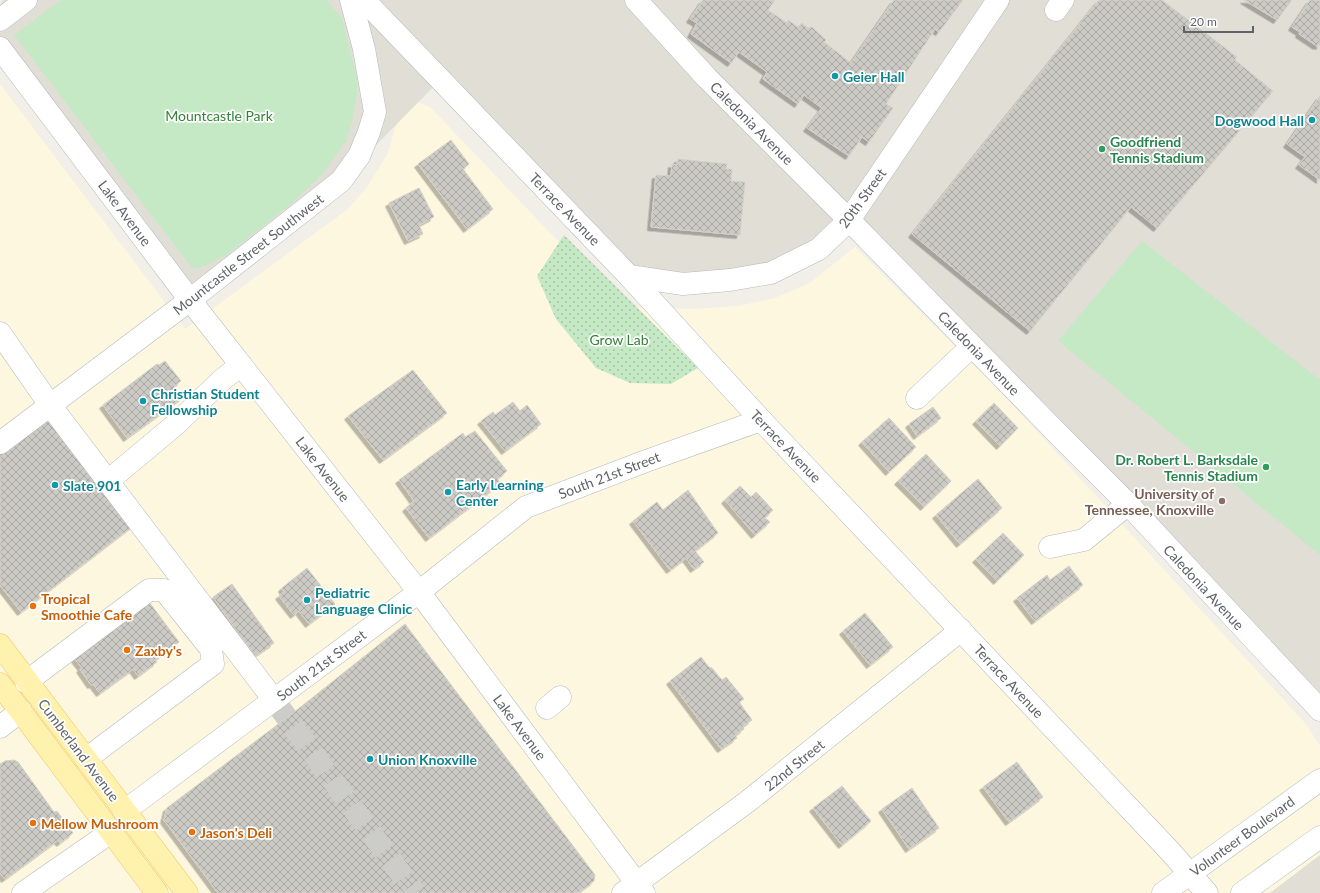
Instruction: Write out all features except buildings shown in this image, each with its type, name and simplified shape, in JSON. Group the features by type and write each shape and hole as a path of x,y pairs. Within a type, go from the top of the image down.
{"main road":[{"name":"Cumberland Avenue","path":"0,645 187,893"},
{"name":"Cumberland Avenue","path":"0,684 158,893"},
{"path":"21,711 33,689"}],"street":[{"path":"0,20 26,0"},
{"name":"Mountcastle Street Southwest","path":"0,442 190,300 341,181 358,156 375,112 364,49 351,0"},
{"name":"Terrace Avenue","path":"364,0 629,276 761,420 961,630 1190,873 1207,893"},
{"name":"Caledonia Avenue","path":"636,0 706,78 849,220 1128,504 1320,710"},
{"name":"20th Street","path":"629,276 683,284 730,280 771,273 819,249 849,220 998,0"},
{"name":"Lake Avenue","path":"0,48 190,300 419,592 635,890"},
{"path":"0,333 50,405 274,700"},
{"path":"917,398 972,346"},
{"path":"108,481 175,425 223,379 241,365"},
{"name":"South 21st Street","path":"124,811 419,592 526,507 646,461 761,420"},
{"path":"1050,547 1084,540 1128,504"},
{"path":"33,689 149,590 164,590 211,649 213,664 86,759"},
{"name":"22nd Street","path":"635,890 961,630"},
{"path":"0,727 21,711"},
{"name":"Volunteer Boulevard","path":"1163,893 1320,780"},
{"path":"23,893 111,832"},
{"path":"1242,893 1320,837"}],"shaded area":[{"name":"University of Tennessee, Knoxville","path":"3,0 1320,0 1320,702 849,220 771,273 629,276 440,80 341,181 190,300 0,48 0,5"},
{"path":"0,84 185,329 348,209 367,187 387,155 401,110 408,105 420,103 430,107 621,307 692,309 738,306 775,298 810,283 855,247 995,386 1305,723 1320,746 1320,855 1270,893 0,893"},
{"path":"1320,855 1320,893 1270,893"}],"green space":[{"name":"Mountcastle Park","path":"61,0 326,0 342,18 357,79 357,93 352,121 346,141 323,173 292,203 226,255 209,264 195,269 192,268 14,35"},
{"name":"Grow Lab","path":"564,235 698,368 671,384 630,383 596,368 556,319 537,276"},
{"name":"Dr. Robert L. Barksdale Tennis Stadium","path":"1142,241 1320,380 1320,555 1058,341"}],"tunnel":[{"path":"274,700 415,893"}],"place":[{"name":"Geier Hall","path":"835,76"},
{"name":"Dogwood Hall","path":"1312,120"},
{"name":"Goodfriend Tennis Stadium","path":"1102,149"},
{"name":"Christian Student Fellowship","path":"143,401"},
{"name":"Dr. Robert L. Barksdale Tennis Stadium","path":"1266,467"},
{"name":"Slate 901","path":"55,485"},
{"name":"Early Learning Center","path":"448,492"},
{"name":"University of Tennessee, Knoxville","path":"1222,501"},
{"name":"Pediatric Language Clinic","path":"307,600"},
{"name":"Tropical Smoothie Cafe","path":"33,606"},
{"name":"Zaxby's","path":"127,650"},
{"name":"Union Knoxville","path":"370,759"},
{"name":"Mellow Mushroom","path":"33,823"},
{"name":"Jason's Deli","path":"192,832"}]}
